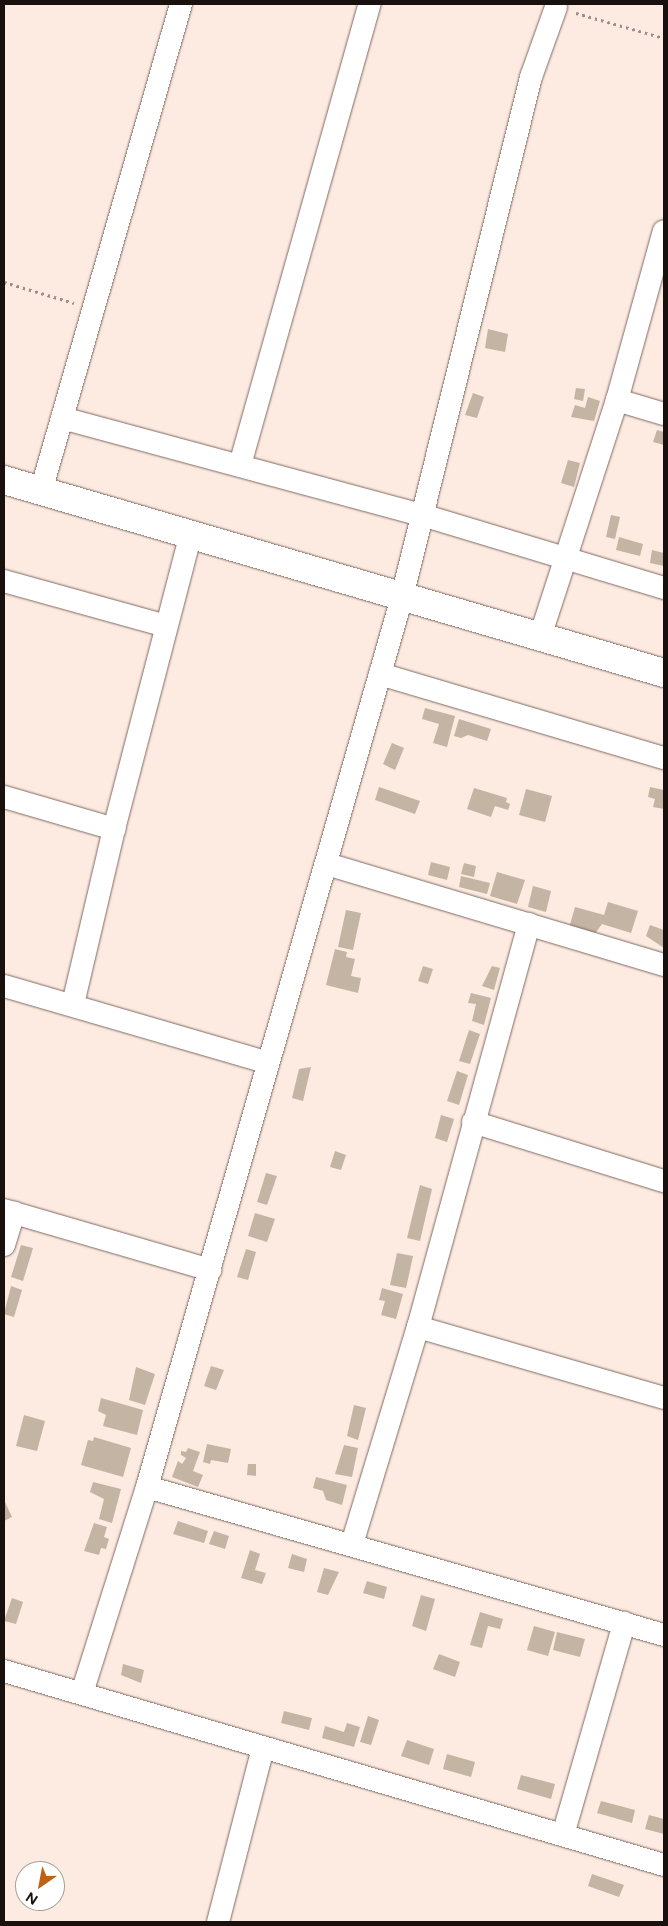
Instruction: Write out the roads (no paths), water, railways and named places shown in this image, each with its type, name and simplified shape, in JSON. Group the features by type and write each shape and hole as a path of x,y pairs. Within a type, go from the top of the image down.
{"street":[{"path":"41,491 181,4"},
{"path":"240,465 370,4"},
{"path":"82,1693 147,1487 210,1270 266,1062 326,864 402,597 531,77 556,7"},
{"path":"540,637 564,557 617,400 664,231"},
{"path":"617,400 664,414"},
{"path":"62,418 422,515 664,588"},
{"path":"4,480 190,537 664,673"},
{"path":"73,1004 114,829 190,537"},
{"path":"4,581 166,626"},
{"path":"380,674 664,758"},
{"path":"4,797 114,829"},
{"path":"326,864 664,965"},
{"path":"352,1544 418,1327 529,924"},
{"path":"4,986 73,1004 266,1062"},
{"path":"473,1122 664,1181"},
{"path":"4,1244 9,1212 210,1270"},
{"path":"418,1327 664,1398"},
{"path":"147,1487 352,1544 664,1635"},
{"path":"563,1835 624,1623"},
{"path":"4,1671 664,1865"},
{"path":"218,1922 262,1748"}]}
